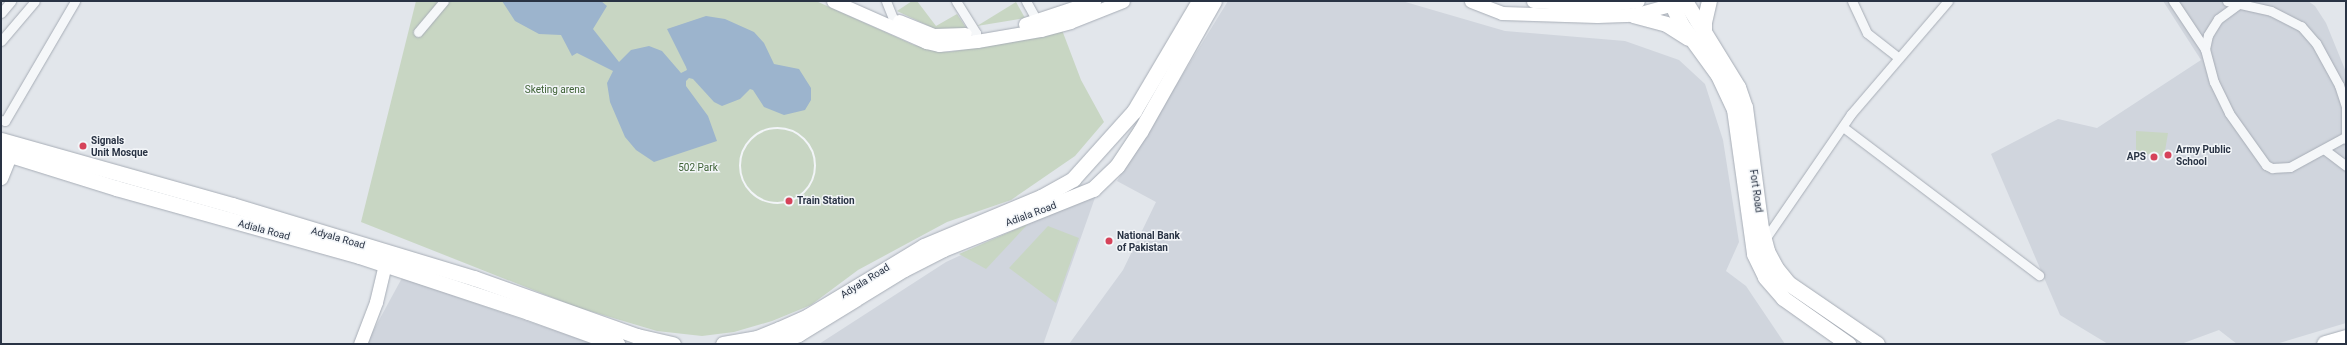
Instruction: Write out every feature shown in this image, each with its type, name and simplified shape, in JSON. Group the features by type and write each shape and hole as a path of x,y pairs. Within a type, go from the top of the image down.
{"highway":[{"path":"2325,344 2346,338"}],"main road":[{"path":"1186,1 1189,19"},
{"name":"Adiala Road","path":"1005,212 1041,197 1073,179 1134,111 1199,1"},
{"name":"Adiala Road","path":"771,344 798,334 932,254 1093,189 1117,166 1141,130 1214,1"},
{"path":"1636,8 1699,39 1710,1"},
{"name":"Fort Road","path":"1677,2 1699,39 1734,109 1754,254 1765,277 1783,298 1848,344"},
{"name":"Fort Road","path":"1699,39 1738,87 1745,107 1764,242 1776,268 1788,283 1876,344"},
{"name":"Adyala Road","path":"6,150 387,258 536,298 637,336 673,344"},
{"name":"Adyala Road","path":"723,344 757,338 785,327 819,309 924,246 1005,212"},
{"path":"387,258 617,344"}],"street":[{"path":"1,13 11,1"},
{"path":"1,41 35,1"},
{"path":"1,120 5,121 75,1"},
{"path":"418,32 444,1"},
{"path":"833,1 891,22 934,34 977,37 1040,25 1091,4 1123,1"},
{"path":"855,1 891,22"},
{"path":"886,1 891,22"},
{"path":"956,1 977,37"},
{"path":"1026,1 1040,25"},
{"path":"1471,1 1502,13 1518,15 1636,8 1677,2"},
{"path":"1533,1 1636,8"},
{"path":"1852,1 1867,33 1898,57"},
{"path":"1754,254 1764,242 1843,127 1898,57 1948,1"},
{"path":"2172,1 2205,49 2214,82 2229,113 2266,165 2272,168 2290,167 2325,150 2345,138 2346,106 2339,85 2316,43 2301,26 2271,11 2227,1"},
{"path":"2205,49 2208,35 2218,19 2239,4"},
{"path":"1843,127 2039,275"},
{"path":"1,134 6,150 1,178"},
{"path":"2325,150 2346,166"},
{"path":"360,344 387,258"}],"shaded area":[{"path":"1228,1 1402,1 1505,31 1625,41 1679,60 1705,84 1723,140 1739,242 1726,271 1746,286 1785,344 1069,344 1123,270 1156,202 1117,181"},
{"path":"2163,1 2308,1 2315,6 2326,23 2346,72 2346,323 2276,344 2237,344 2219,330 2181,344 2108,344 2060,315 1991,154 2058,119 2097,128 2201,60"},
{"path":"1097,192 1044,342 1045,344 819,344 946,262"},
{"path":"402,278 594,344 366,344"}],"green space":[{"name":"502 Park","path":"416,1 816,1 914,45 949,52 1043,37 1062,30 1081,80 1104,122 1075,156 1011,200 947,222 858,270 811,305 772,321 734,332 702,336 657,331 576,307 361,222"},
{"path":"912,1 917,1 936,26 957,14 967,29 935,29 897,11"},
{"path":"1016,2 1025,18 977,26"},
{"path":"2136,131 2168,133 2165,151 2162,156 2138,153 2136,149"},
{"path":"1028,224 986,269 959,254"},
{"path":"1048,226 1079,238 1056,303 1009,268"}],"water":[{"path":"502,1 601,1 607,6 593,29 619,62 631,50 649,46 662,51 681,73 687,70 667,29 706,16 725,19 754,32 764,43 774,64 799,69 811,88 811,100 805,110 784,115 764,107 753,90 750,89 740,99 722,106 714,102 693,79 689,78 686,81 686,86 708,116 717,141 654,162 636,150 625,137 610,102 607,83 613,71 577,53 572,56 561,35 539,34 515,21"}],"railway":[{"path":"778,128 792,131 805,139 813,152 816,166 813,180 805,193 792,201 778,204 764,201 751,193 743,180 740,166 743,152 751,139 764,131 778,128"}],"place":[{"name":"Signals Unit Mosque","path":"83,146"},
{"name":"Army Public School","path":"2168,155"},
{"name":"APS","path":"2154,157"},
{"name":"Train Station","path":"789,201"},
{"name":"National Bank of Pakistan","path":"1109,241"}],"park label":[{"name":"Sketing arena","path":"555,90"}]}
